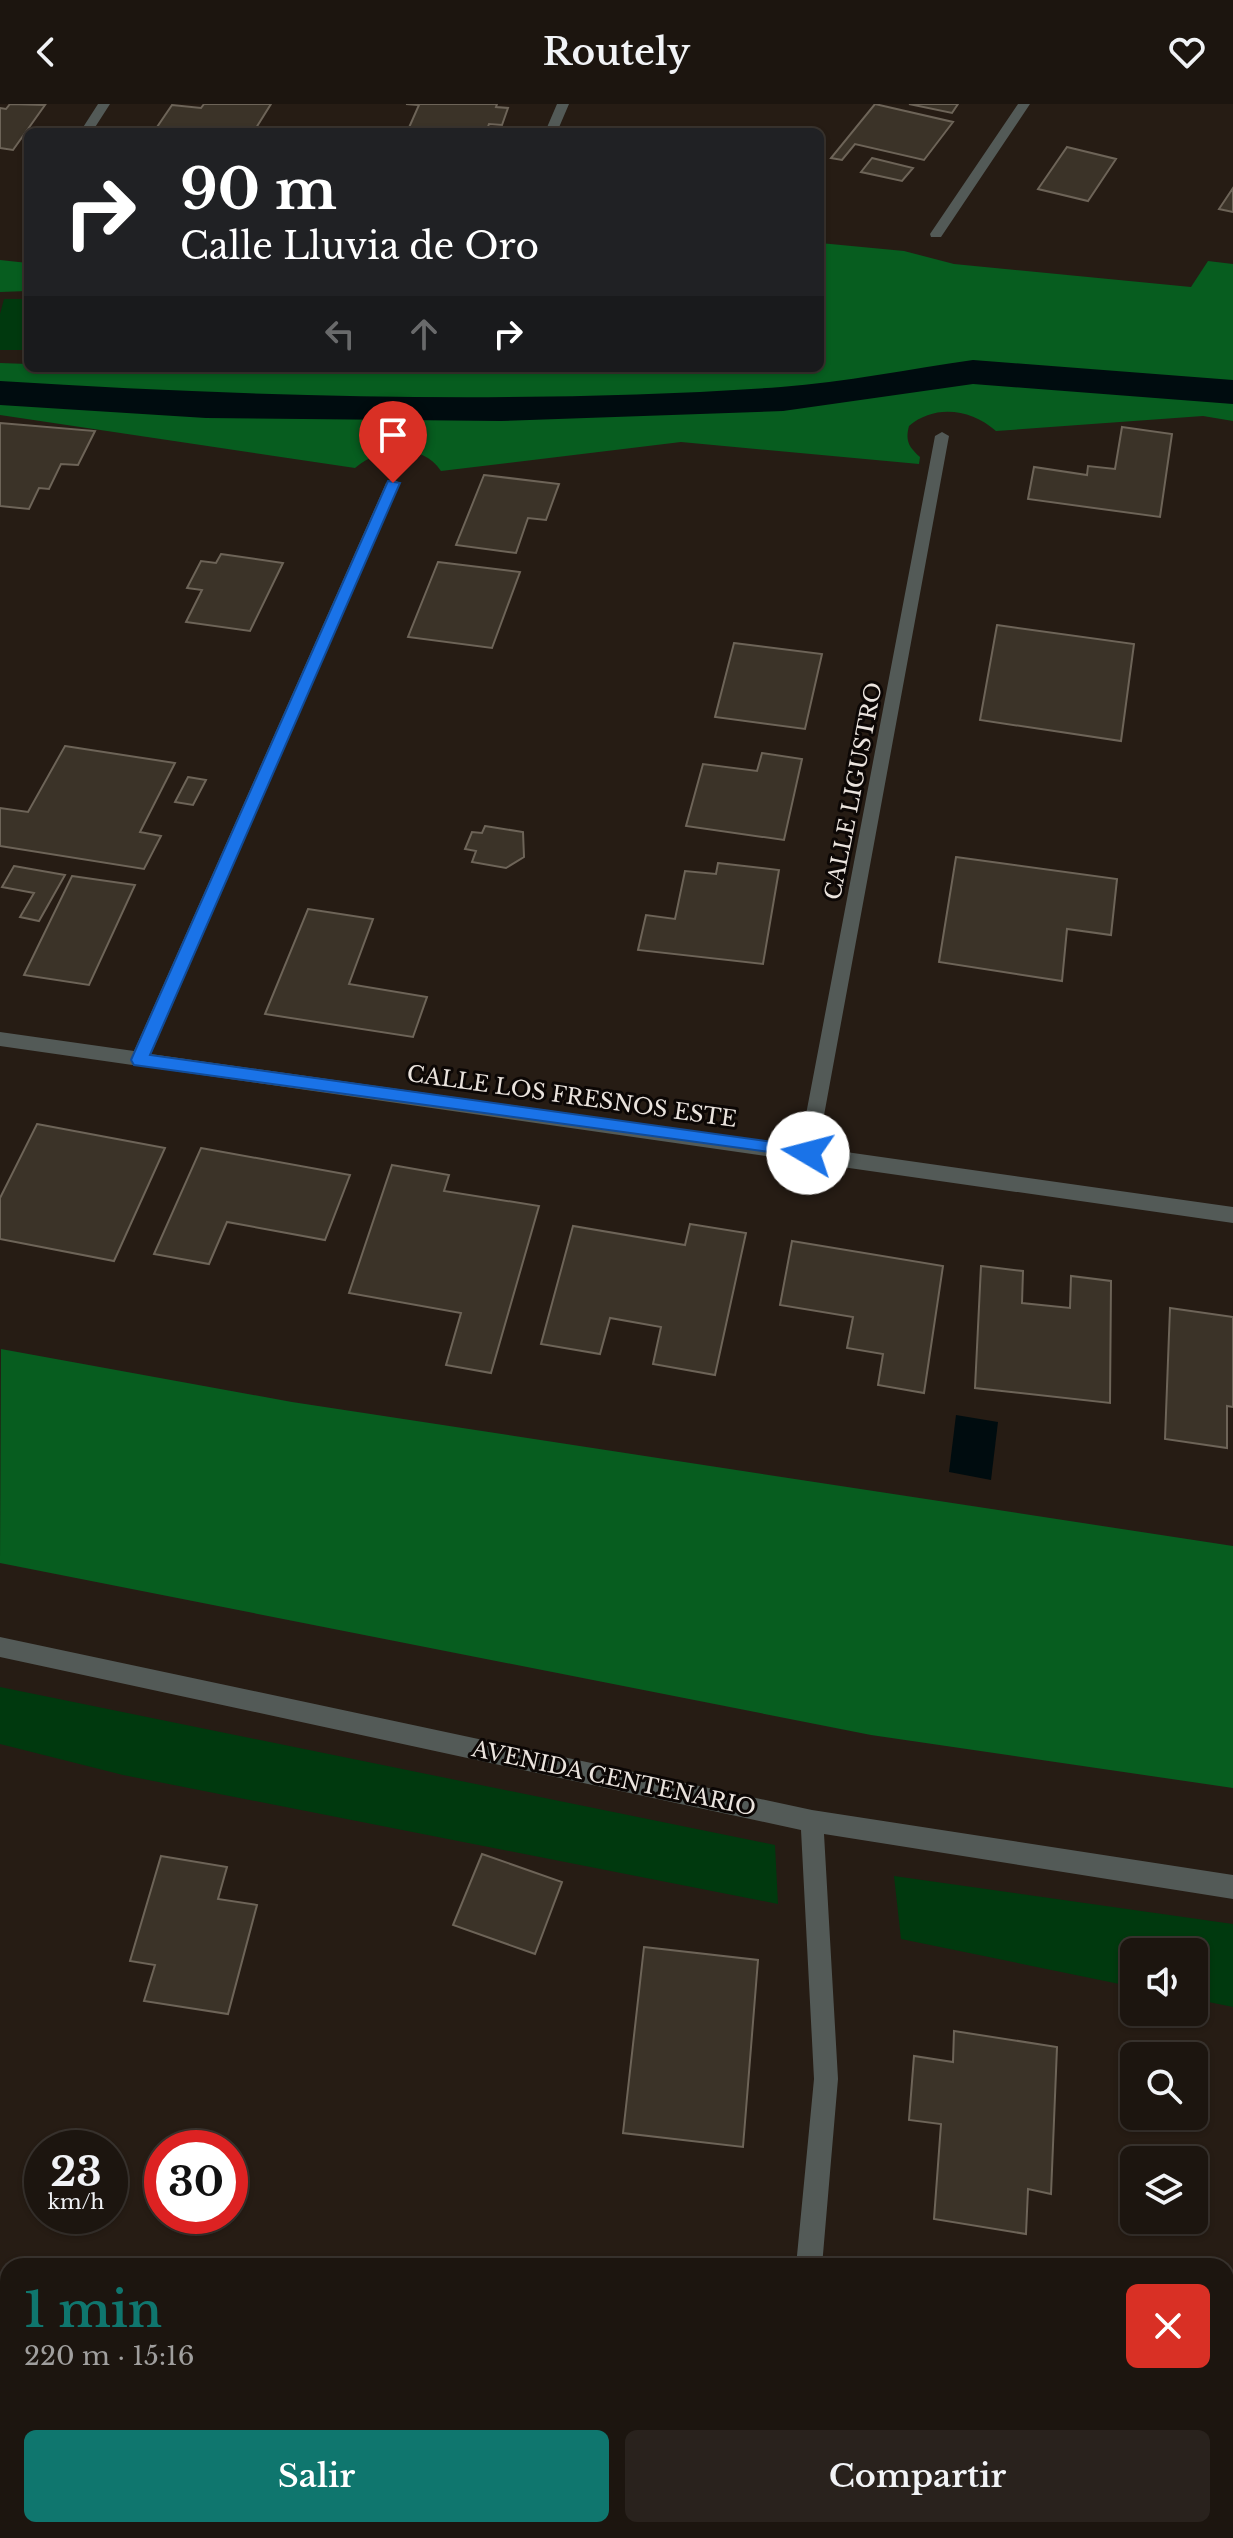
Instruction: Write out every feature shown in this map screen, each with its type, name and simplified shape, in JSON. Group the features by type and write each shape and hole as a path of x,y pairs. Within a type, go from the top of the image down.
{"street":[{"path":"89,128 104,104"},
{"path":"553,128 563,104"},
{"path":"936,234 1024,104"},
{"name":"CALLE LIGUSTRO","path":"808,1153 942,436"},
{"path":"139,1060 393,483"},
{"name":"CALLE LOS FRESNOS ESTE","path":"0,1040 1233,1215"},
{"name":"AVENIDA CENTENARIO","path":"0,1647 812,1821 1233,1887"},
{"path":"810,2258 826,2079 812,1821"}],"green space":[{"path":"824,243 904,251 954,264 1191,287 1208,261 1233,264 1233,421 1203,416 996,431 976,418 941,412 930,414 909,426 908,440 920,457 919,464 681,442 441,471 423,455 400,451 376,456 355,468 0,415 0,363 24,364 24,372 824,372"},
{"path":"0,260 24,263 24,291 0,292"},
{"path":"4,299 24,299 24,350 0,350 0,314"},
{"path":"1,1349 292,1402 1233,1546 1233,1788 871,1735 0,1563"},
{"path":"0,1687 775,1845 778,1904 123,1775 0,1744"},
{"path":"894,1876 1233,1924 1233,2007 1208,2002 1208,1938 1120,1938 1120,1984 901,1939"}],"shaded area":[{"path":"956,1415 998,1422 991,1480 949,1472"}],"building":[{"path":"10,104 45,105 29,128 24,128 24,135 13,150 0,148 0,108 6,109"},
{"path":"204,104 271,104 256,128 156,128 172,105 201,108"},
{"path":"406,104 497,104 496,107 508,108 502,125 489,124 488,128 409,128 419,105"},
{"path":"875,104 953,122 924,160 855,144 842,160 831,158"},
{"path":"909,104 958,104 952,113"},
{"path":"1067,147 1116,159 1088,201 1038,189"},
{"path":"872,158 913,168 902,181 861,172"},
{"path":"1233,188 1233,212 1219,209"},
{"path":"0,423 95,431 78,465 61,464 49,489 39,488 29,509 0,506"},
{"path":"1122,427 1172,434 1160,517 1028,499 1034,467 1087,475 1088,466 1115,469"},
{"path":"484,475 559,484 546,520 528,518 516,553 456,545"},
{"path":"221,554 283,563 250,631 186,622 202,590 187,588 201,561 216,563"},
{"path":"438,562 520,572 492,648 408,637"},
{"path":"997,625 1134,644 1121,741 980,720"},
{"path":"734,643 822,654 805,729 715,717"},
{"path":"65,746 175,763 140,832 161,836 144,869 0,846 0,808 28,812"},
{"path":"762,753 802,759 784,840 686,826 703,764 757,771"},
{"path":"188,777 206,780 193,805 175,802"},
{"path":"485,826 523,832 524,857 506,868 472,862 476,851 465,849 472,832 482,833"},
{"path":"956,857 1117,879 1111,935 1067,929 1062,981 939,962"},
{"path":"718,863 779,870 763,964 638,950 646,915 675,919 685,871 716,874"},
{"path":"14,866 65,875 39,921 20,917 34,893 2,887"},
{"path":"72,876 135,885 89,985 24,975"},
{"path":"308,909 373,919 349,984 427,997 413,1037 265,1014"},
{"path":"37,1124 165,1148 114,1261 0,1239 0,1198"},
{"path":"201,1148 350,1175 325,1240 227,1222 209,1264 154,1254"},
{"path":"392,1165 449,1175 444,1191 539,1206 491,1373 446,1365 461,1313 349,1293"},
{"path":"690,1224 746,1233 715,1375 653,1364 661,1327 610,1318 600,1354 541,1344 573,1226 685,1245"},
{"path":"792,1241 943,1266 924,1393 878,1385 883,1354 847,1348 853,1317 780,1305"},
{"path":"981,1266 1023,1271 1022,1303 1070,1308 1071,1276 1111,1281 1110,1403 975,1388"},
{"path":"1170,1308 1233,1317 1233,1407 1227,1406 1227,1448 1165,1439"},
{"path":"482,1854 562,1882 535,1954 453,1925"},
{"path":"161,1856 227,1867 218,1899 257,1905 228,2014 144,2001 155,1965 130,1961"},
{"path":"644,1947 758,1960 743,2147 623,2133"},
{"path":"954,2031 1057,2047 1051,2194 1028,2189 1026,2234 934,2219 941,2124 909,2120 914,2056 953,2062"}],"waterway":[{"path":"0,393 206,406 501,409 783,399 973,372 1233,392"}],"route":[{"path":"393,483 139,1060 808,1153"}]}
